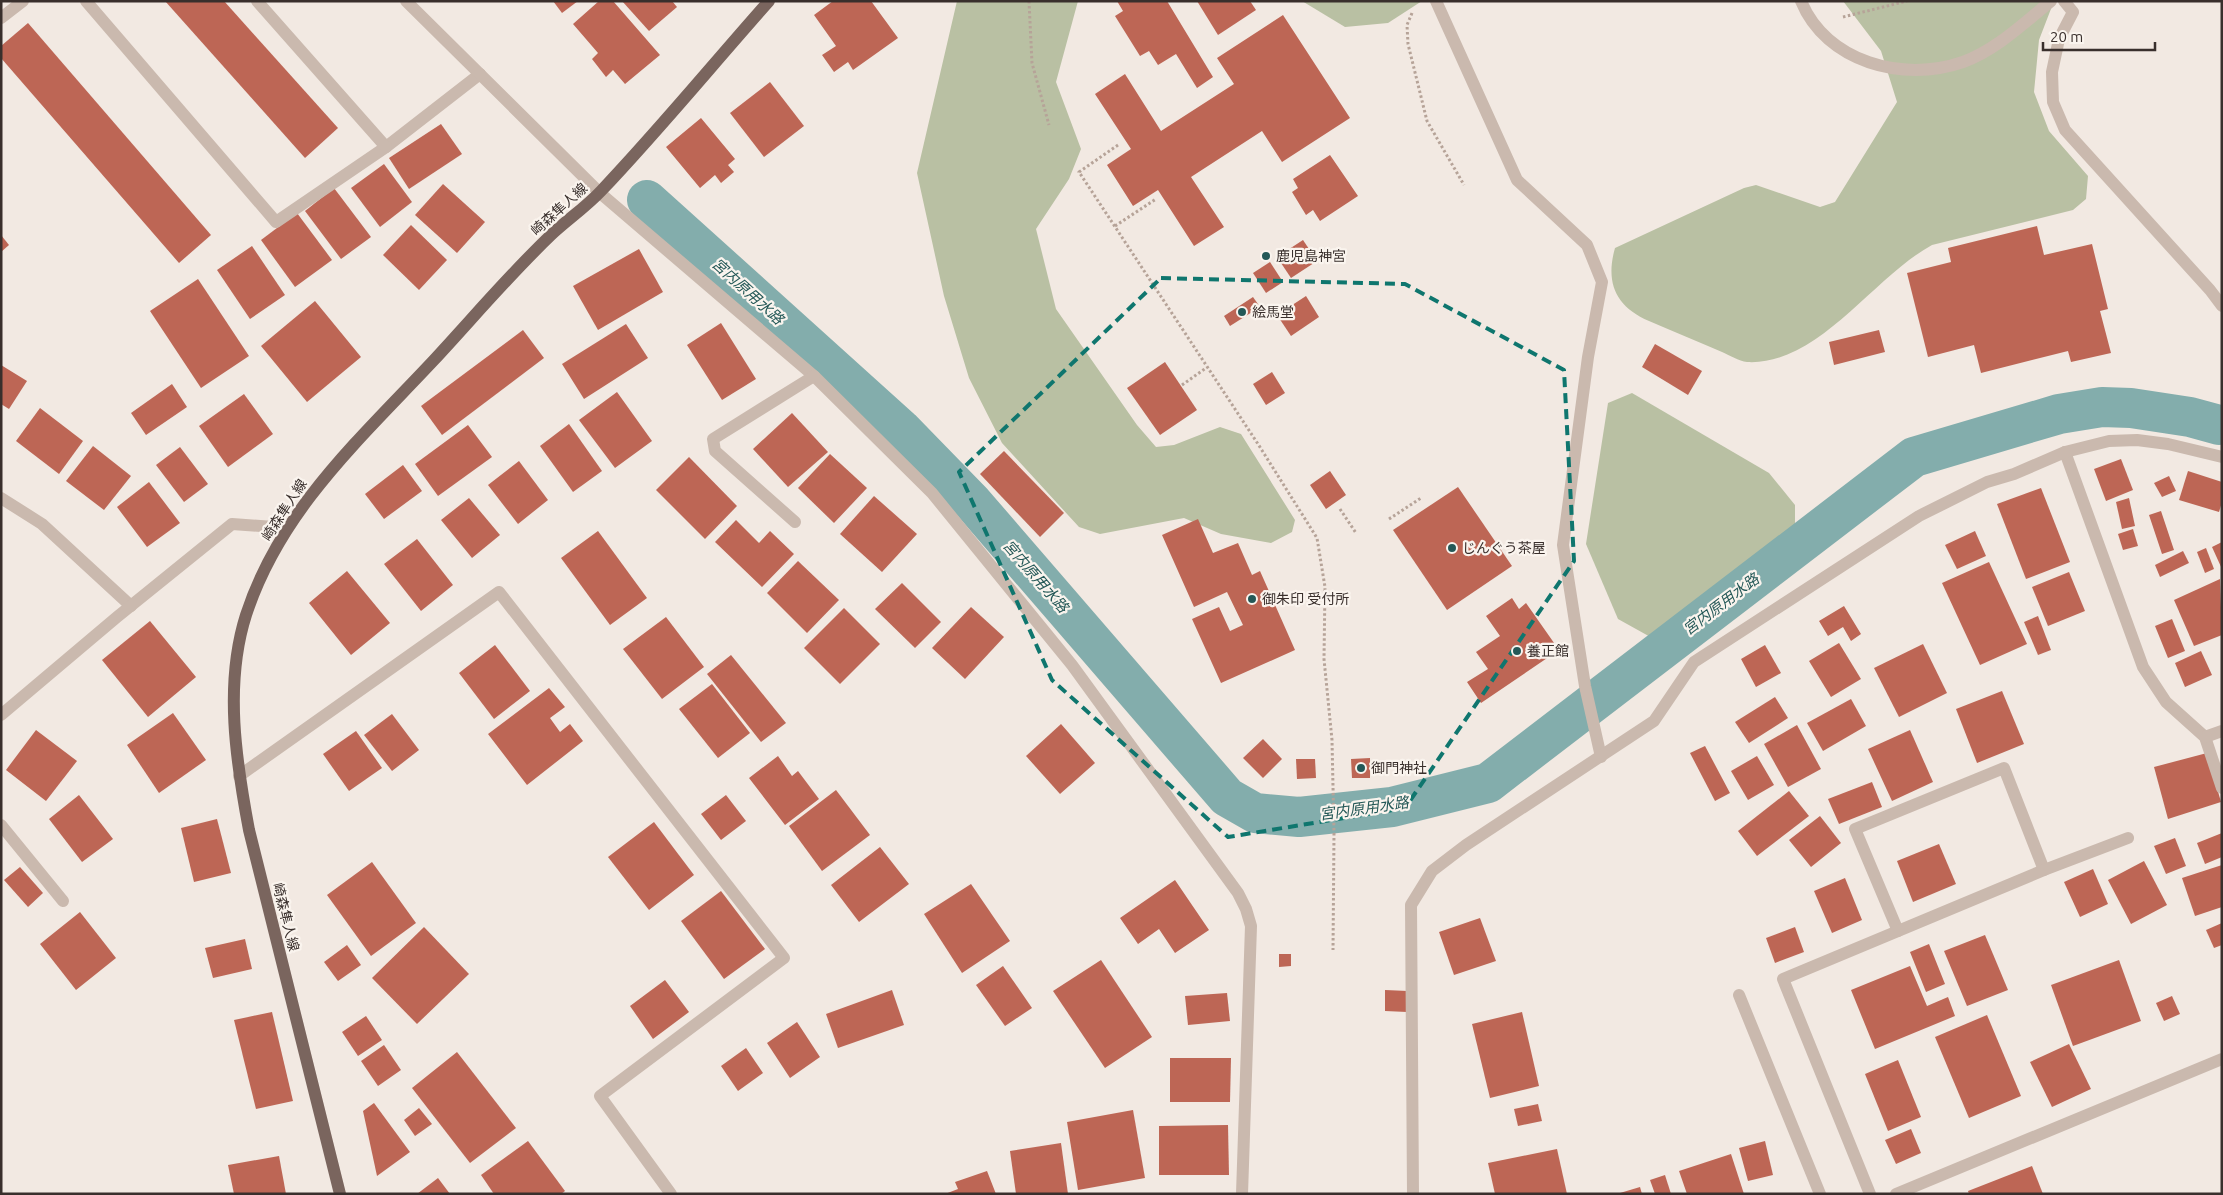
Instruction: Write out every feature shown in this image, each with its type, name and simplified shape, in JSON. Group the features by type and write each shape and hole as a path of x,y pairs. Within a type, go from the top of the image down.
{"main road":[{"name":"崎森隼人線","path":"340,1194 249,830 239,776 234,716 238,653 246,617 258,583 287,528 330,470 551,236 600,193 769,1"}],"street":[{"path":"1,18 23,1"},
{"path":"86,1 276,222 386,146 480,74"},
{"path":"257,1 386,146"},
{"path":"406,1 600,193 814,376 932,493 1072,665 1238,893 1251,926 1242,1194"},
{"path":"1436,1 1517,180 1586,245 1602,282 1588,356 1563,545 1585,686 1598,736 1601,757"},
{"path":"1801,1 1806,15 1833,46 1865,62 1893,69 1932,68 1963,62 2001,41 2051,1"},
{"path":"2064,1 2073,12 2058,39 2052,72 2053,102 2065,130 2210,290 2222,306"},
{"path":"795,522 715,451 713,439 814,376"},
{"path":"1413,1194 1411,905 1432,871 1466,845 1654,721 1694,662 1919,516 1987,482 2014,474 2066,452 2109,441 2137,440 2222,457"},
{"path":"2066,452 2143,667 2166,702 2205,737 2222,788"},
{"path":"1,498 42,524 131,606"},
{"path":"1,715 232,524 287,528"},
{"path":"239,776 499,592 784,958 600,1096 671,1194"},
{"path":"2205,737 2222,731"},
{"path":"1898,931 1855,829 2004,768 2044,870"},
{"path":"1,824 63,901"},
{"path":"1870,1194 1783,979 2044,870 2128,838"},
{"path":"1739,995 1820,1194"},
{"path":"1896,1194 2222,1059"}],"path":[{"path":"1029,1 1032,63 1049,125"},
{"path":"1840,18 1907,1"},
{"path":"1414,9 1407,25 1408,44 1427,121 1464,185"},
{"path":"1118,145 1079,172 1206,368 1258,444 1317,538 1325,587 1324,659 1332,740 1334,798 1333,950"},
{"path":"1114,226 1156,199"},
{"path":"1182,385 1206,368"},
{"path":"1390,519 1421,498"},
{"path":"1340,510 1356,533"}],"highlighted area":[{"path":"1161,278 1405,284 1564,370 1574,561 1405,808 1228,837 1052,680 959,472"}],"green space":[{"path":"957,1 1078,1 1056,82 1081,149 1069,179 1036,229 1056,309 1137,425 1156,447 1174,445 1220,427 1241,434 1295,520 1292,532 1271,543 1221,534 1184,518 1100,534 1079,527 1002,443 969,378 944,296 917,173"},
{"path":"1302,1 1422,1 1388,23 1345,27"},
{"path":"1843,1 2054,1 2039,40 2034,92 2049,131 2088,176 2086,199 2073,210 1932,245 1910,259 1821,335 1798,350 1773,359 1747,362 1741,360 1649,321 1628,309 1621,301 1613,283 1611,272 1615,248 1744,188 1756,185 1820,207 1835,202 1897,102 1881,51"},
{"path":"1632,393 1769,473 1795,505 1795,534 1654,639 1618,619 1586,544 1608,403"}],"building":[{"path":"165,1 224,1 338,128 305,158"},
{"path":"553,1 578,1 562,13"},
{"path":"599,1 613,1 660,55 625,84 613,70 606,77 592,59 598,53 573,24"},
{"path":"622,1 672,1 677,7 649,31"},
{"path":"833,1 871,1 898,38 853,70 848,62 834,72 822,55 836,46 814,15"},
{"path":"1117,1 1167,1 1213,77 1197,88 1176,54 1158,65 1149,51 1140,56 1115,16 1123,11"},
{"path":"1197,1 1250,1 1256,10 1218,35"},
{"path":"1283,15 1350,118 1282,162 1262,131 1191,177 1224,227 1194,246 1158,190 1133,206 1107,165 1131,149 1095,94 1125,74 1161,131 1234,84 1217,58"},
{"path":"28,23 211,235 179,263 1,58 1,46"},
{"path":"770,82 804,126 764,157 730,113"},
{"path":"701,118 735,159 728,165 734,172 721,183 715,175 700,188 666,147"},
{"path":"441,124 462,154 409,189 389,158"},
{"path":"1330,155 1358,196 1320,221 1313,210 1306,215 1292,192 1298,188 1293,179"},
{"path":"384,164 412,202 380,227 351,188"},
{"path":"443,184 485,222 457,253 415,215"},
{"path":"334,188 371,237 341,259 305,211"},
{"path":"297,213 332,260 295,287 261,240"},
{"path":"411,225 447,260 419,290 383,255"},
{"path":"2037,226 2044,255 2092,244 2108,309 2100,311 2111,353 2071,362 2068,351 1981,373 1974,345 1928,357 1907,273 1951,262 1948,248"},
{"path":"1,235 9,245 1,252"},
{"path":"1303,240 1317,261 1291,278 1277,257"},
{"path":"252,246 285,295 250,319 217,270"},
{"path":"639,249 663,292 598,330 573,286"},
{"path":"1270,262 1283,282 1266,293 1253,273"},
{"path":"198,279 249,356 201,388 150,311"},
{"path":"1306,296 1319,317 1291,336 1277,315"},
{"name":"絵馬堂","path":"1253,297 1260,307 1230,326 1224,316"},
{"path":"315,301 361,357 307,402 261,346"},
{"path":"721,323 756,379 722,400 687,345"},
{"path":"626,324 648,358 584,399 562,364"},
{"path":"523,330 544,358 442,435 421,406"},
{"path":"1879,330 1885,352 1834,365 1829,342"},
{"path":"1655,344 1702,371 1688,395 1642,367"},
{"path":"1165,362 1197,410 1160,435 1127,388"},
{"path":"1,365 27,381 9,409 1,404"},
{"path":"1272,372 1285,393 1266,405 1253,384"},
{"path":"172,384 187,407 146,435 131,413"},
{"path":"617,392 652,441 615,468 579,420"},
{"path":"244,394 273,434 228,467 199,426"},
{"path":"40,408 83,441 59,474 16,441"},
{"path":"792,413 828,452 788,487 753,449"},
{"path":"569,424 602,471 573,492 540,446"},
{"path":"468,425 492,457 438,496 415,464"},
{"path":"93,446 131,476 104,510 66,481"},
{"path":"180,447 208,484 184,502 156,465"},
{"path":"1004,451 1064,513 1040,537 980,474"},
{"path":"830,454 867,488 834,523 798,488"},
{"path":"689,457 737,506 705,539 656,490"},
{"path":"2121,459 2133,490 2106,501 2094,469"},
{"path":"519,461 548,500 518,524 488,485"},
{"path":"403,465 422,491 384,519 365,494"},
{"path":"1330,471 1346,495 1326,509 1310,485"},
{"path":"2188,471 2222,482 2222,502 2219,512 2179,500"},
{"path":"2169,476 2176,491 2162,497 2154,483"},
{"path":"149,482 180,523 147,547 117,507"},
{"name":"じんぐう茶屋","path":"1458,487 1512,566 1447,610 1393,530"},
{"path":"2041,488 2070,562 2026,579 1997,504"},
{"path":"874,496 917,534 882,572 840,534"},
{"path":"469,498 500,535 472,558 441,520"},
{"path":"2129,498 2135,526 2122,529 2116,502"},
{"path":"2161,511 2174,550 2162,554 2149,515"},
{"name":"御朱印 受付所","path":"1198,519 1213,553 1238,543 1252,575 1260,571 1295,650 1221,683 1192,619 1219,607 1230,631 1243,625 1227,592 1194,607 1162,535"},
{"path":"736,520 759,543 770,531 794,554 762,587 715,542"},
{"path":"2133,529 2138,546 2123,550 2118,534"},
{"path":"598,531 647,598 610,625 561,558"},
{"path":"1975,531 1986,556 1957,569 1945,545"},
{"path":"417,539 453,585 421,611 384,564"},
{"path":"2222,542 2222,569 2212,547"},
{"path":"2206,548 2214,569 2205,573 2197,552"},
{"path":"2183,551 2189,563 2160,577 2155,565"},
{"path":"798,561 839,600 807,633 767,593"},
{"path":"1989,562 2027,644 1980,665 1942,583"},
{"path":"347,571 390,623 351,655 309,603"},
{"path":"2069,572 2085,611 2048,626 2032,587"},
{"path":"2220,579 2222,635 2194,646 2174,600"},
{"path":"902,583 941,622 915,648 875,609"},
{"name":"養正館","path":"1512,598 1519,609 1526,603 1559,650 1481,703 1467,682 1488,669 1476,652 1500,636 1486,616"},
{"path":"1844,606 1861,634 1851,641 1843,627 1828,636 1819,621"},
{"path":"971,607 1004,637 965,679 932,648"},
{"path":"844,608 880,644 840,684 804,648"},
{"path":"2038,616 2051,650 2038,655 2024,622"},
{"path":"666,617 704,667 662,699 623,649"},
{"path":"2172,619 2185,651 2168,658 2155,626"},
{"path":"150,621 196,677 148,717 102,660"},
{"path":"1839,643 1861,679 1831,697 1809,661"},
{"path":"1923,644 1947,693 1899,717 1874,668"},
{"path":"495,645 530,691 494,719 459,673"},
{"path":"1765,645 1781,673 1756,687 1741,659"},
{"path":"2201,651 2212,675 2185,687 2175,663"},
{"path":"731,655 786,723 761,742 707,674"},
{"path":"712,684 750,733 718,758 679,709"},
{"path":"549,688 565,707 550,718 560,732 570,724 583,741 527,785 488,734"},
{"path":"2002,691 2024,744 1977,763 1956,709"},
{"path":"1775,697 1788,718 1749,743 1735,722"},
{"path":"1851,699 1866,726 1823,751 1807,723"},
{"path":"173,713 206,760 159,793 127,745"},
{"path":"392,714 419,750 392,771 364,735"},
{"path":"1061,724 1095,763 1060,794 1026,756"},
{"path":"1797,725 1821,769 1788,787 1764,744"},
{"path":"36,730 77,761 46,801 6,770"},
{"path":"1910,730 1933,782 1892,801 1868,749"},
{"path":"356,731 382,768 349,791 323,754"},
{"path":"1263,739 1282,759 1263,778 1243,758"},
{"path":"1705,746 1730,793 1715,801 1690,753"},
{"path":"2207,753 2221,802 2168,819 2154,767"},
{"path":"778,756 792,776 798,771 819,799 785,825 749,778"},
{"path":"1757,756 1774,785 1748,800 1731,771"},
{"name":"御門神社","path":"1370,758 1370,778 1352,778 1351,759"},
{"path":"1296,759 1315,759 1316,778 1297,779"},
{"path":"1872,782 1882,807 1839,824 1828,799"},
{"path":"836,790 870,835 822,871 789,826"},
{"path":"1789,791 1809,816 1757,856 1738,831"},
{"path":"79,795 113,839 82,862 49,819"},
{"path":"726,795 746,821 721,840 701,814"},
{"path":"1820,816 1841,843 1811,867 1789,840"},
{"path":"217,819 231,873 194,882 181,828"},
{"path":"654,822 694,875 649,910 608,857"},
{"path":"2222,833 2222,857 2205,864 2197,843"},
{"path":"2175,838 2186,866 2166,874 2154,846"},
{"path":"1939,844 1956,884 1913,902 1897,861"},
{"path":"880,847 909,884 859,922 831,885"},
{"path":"2144,861 2167,905 2131,924 2108,880"},
{"path":"372,862 416,923 371,956 327,895"},
{"path":"2222,865 2222,907 2195,916 2182,878"},
{"path":"20,867 43,893 28,907 4,880"},
{"path":"2093,869 2108,904 2080,917 2064,882"},
{"path":"1845,878 1862,920 1832,933 1814,891"},
{"path":"1175,880 1209,930 1175,953 1159,929 1138,944 1120,918"},
{"path":"971,884 1010,941 962,973 924,914"},
{"path":"721,891 765,949 724,979 681,921"},
{"path":"80,912 116,958 76,990 40,944"},
{"path":"1480,918 1496,961 1454,975 1439,932"},
{"path":"2222,923 2222,945 2214,948 2206,930"},
{"path":"424,927 469,974 417,1024 372,978"},
{"path":"1795,927 1804,952 1775,963 1766,938"},
{"path":"1985,935 2008,990 1967,1006 1944,951"},
{"path":"245,939 252,969 213,978 205,948"},
{"path":"1929,944 1945,984 1926,992 1910,952"},
{"path":"347,945 361,965 338,981 324,962"},
{"path":"1279,954 1291,954 1291,966 1279,967"},
{"path":"1101,960 1152,1037 1105,1068 1053,991"},
{"path":"2119,960 2141,1021 2073,1046 2051,985"},
{"path":"1003,966 1032,1008 1005,1026 976,985"},
{"path":"1910,966 1927,1006 1948,997 1955,1016 1875,1049 1851,990"},
{"path":"665,980 689,1012 653,1039 630,1006"},
{"path":"892,990 904,1025 838,1048 826,1014"},
{"path":"1385,990 1408,991 1407,1012 1385,1011"},
{"path":"1227,993 1230,1021 1188,1025 1185,996"},
{"path":"2172,996 2180,1014 2164,1021 2156,1003"},
{"path":"272,1012 293,1101 256,1109 234,1020"},
{"path":"1522,1012 1539,1086 1490,1098 1472,1024"},
{"path":"1987,1015 2021,1096 1969,1118 1935,1037"},
{"path":"366,1016 382,1040 358,1056 342,1032"},
{"path":"797,1022 820,1057 790,1078 767,1043"},
{"path":"2069,1044 2091,1089 2052,1107 2030,1062"},
{"path":"384,1045 401,1070 378,1086 361,1061"},
{"path":"746,1048 763,1073 738,1091 721,1066"},
{"path":"457,1052 516,1128 470,1163 412,1088"},
{"path":"1170,1058 1231,1058 1230,1102 1170,1102"},
{"path":"1898,1060 1921,1117 1888,1131 1865,1074"},
{"path":"374,1103 410,1152 377,1176 363,1111"},
{"path":"1538,1104 1542,1121 1518,1126 1514,1109"},
{"path":"419,1108 432,1124 415,1136 404,1120"},
{"path":"1133,1110 1145,1178 1078,1190 1067,1122"},
{"path":"1228,1125 1229,1175 1159,1175 1159,1126"},
{"path":"1911,1129 1921,1153 1896,1164 1885,1140"},
{"path":"528,1141 565,1191 561,1194 494,1194 481,1175"},
{"path":"1765,1141 1773,1175 1748,1181 1739,1148"},
{"path":"1061,1143 1068,1194 1016,1194 1010,1151"},
{"path":"1557,1149 1567,1194 1495,1194 1488,1163"},
{"path":"1731,1154 1744,1194 1687,1194 1679,1171"},
{"path":"279,1156 286,1194 234,1194 228,1165"},
{"path":"2032,1166 2043,1194 1969,1194 1968,1191"},
{"path":"987,1171 996,1194 945,1194 958,1189 955,1182"},
{"path":"1665,1175 1671,1194 1655,1194 1650,1180"},
{"path":"438,1178 450,1194 417,1194"},
{"path":"1640,1187 1642,1194 1620,1194 1620,1193"}],"waterway":[{"name":"宮内原用水路","path":"647,200 901,429 973,503 1227,797 1255,813 1299,817 1392,807 1488,783 1914,457 2059,414 2102,407 2131,408 2190,417 2219,425"}],"place":[{"name":"鹿児島神宮","path":"1266,256"},
{"name":"絵馬堂","path":"1242,312"},
{"name":"じんぐう茶屋","path":"1452,548"},
{"name":"御朱印 受付所","path":"1252,599"},
{"name":"養正館","path":"1517,651"},
{"name":"御門神社","path":"1361,768"}]}
